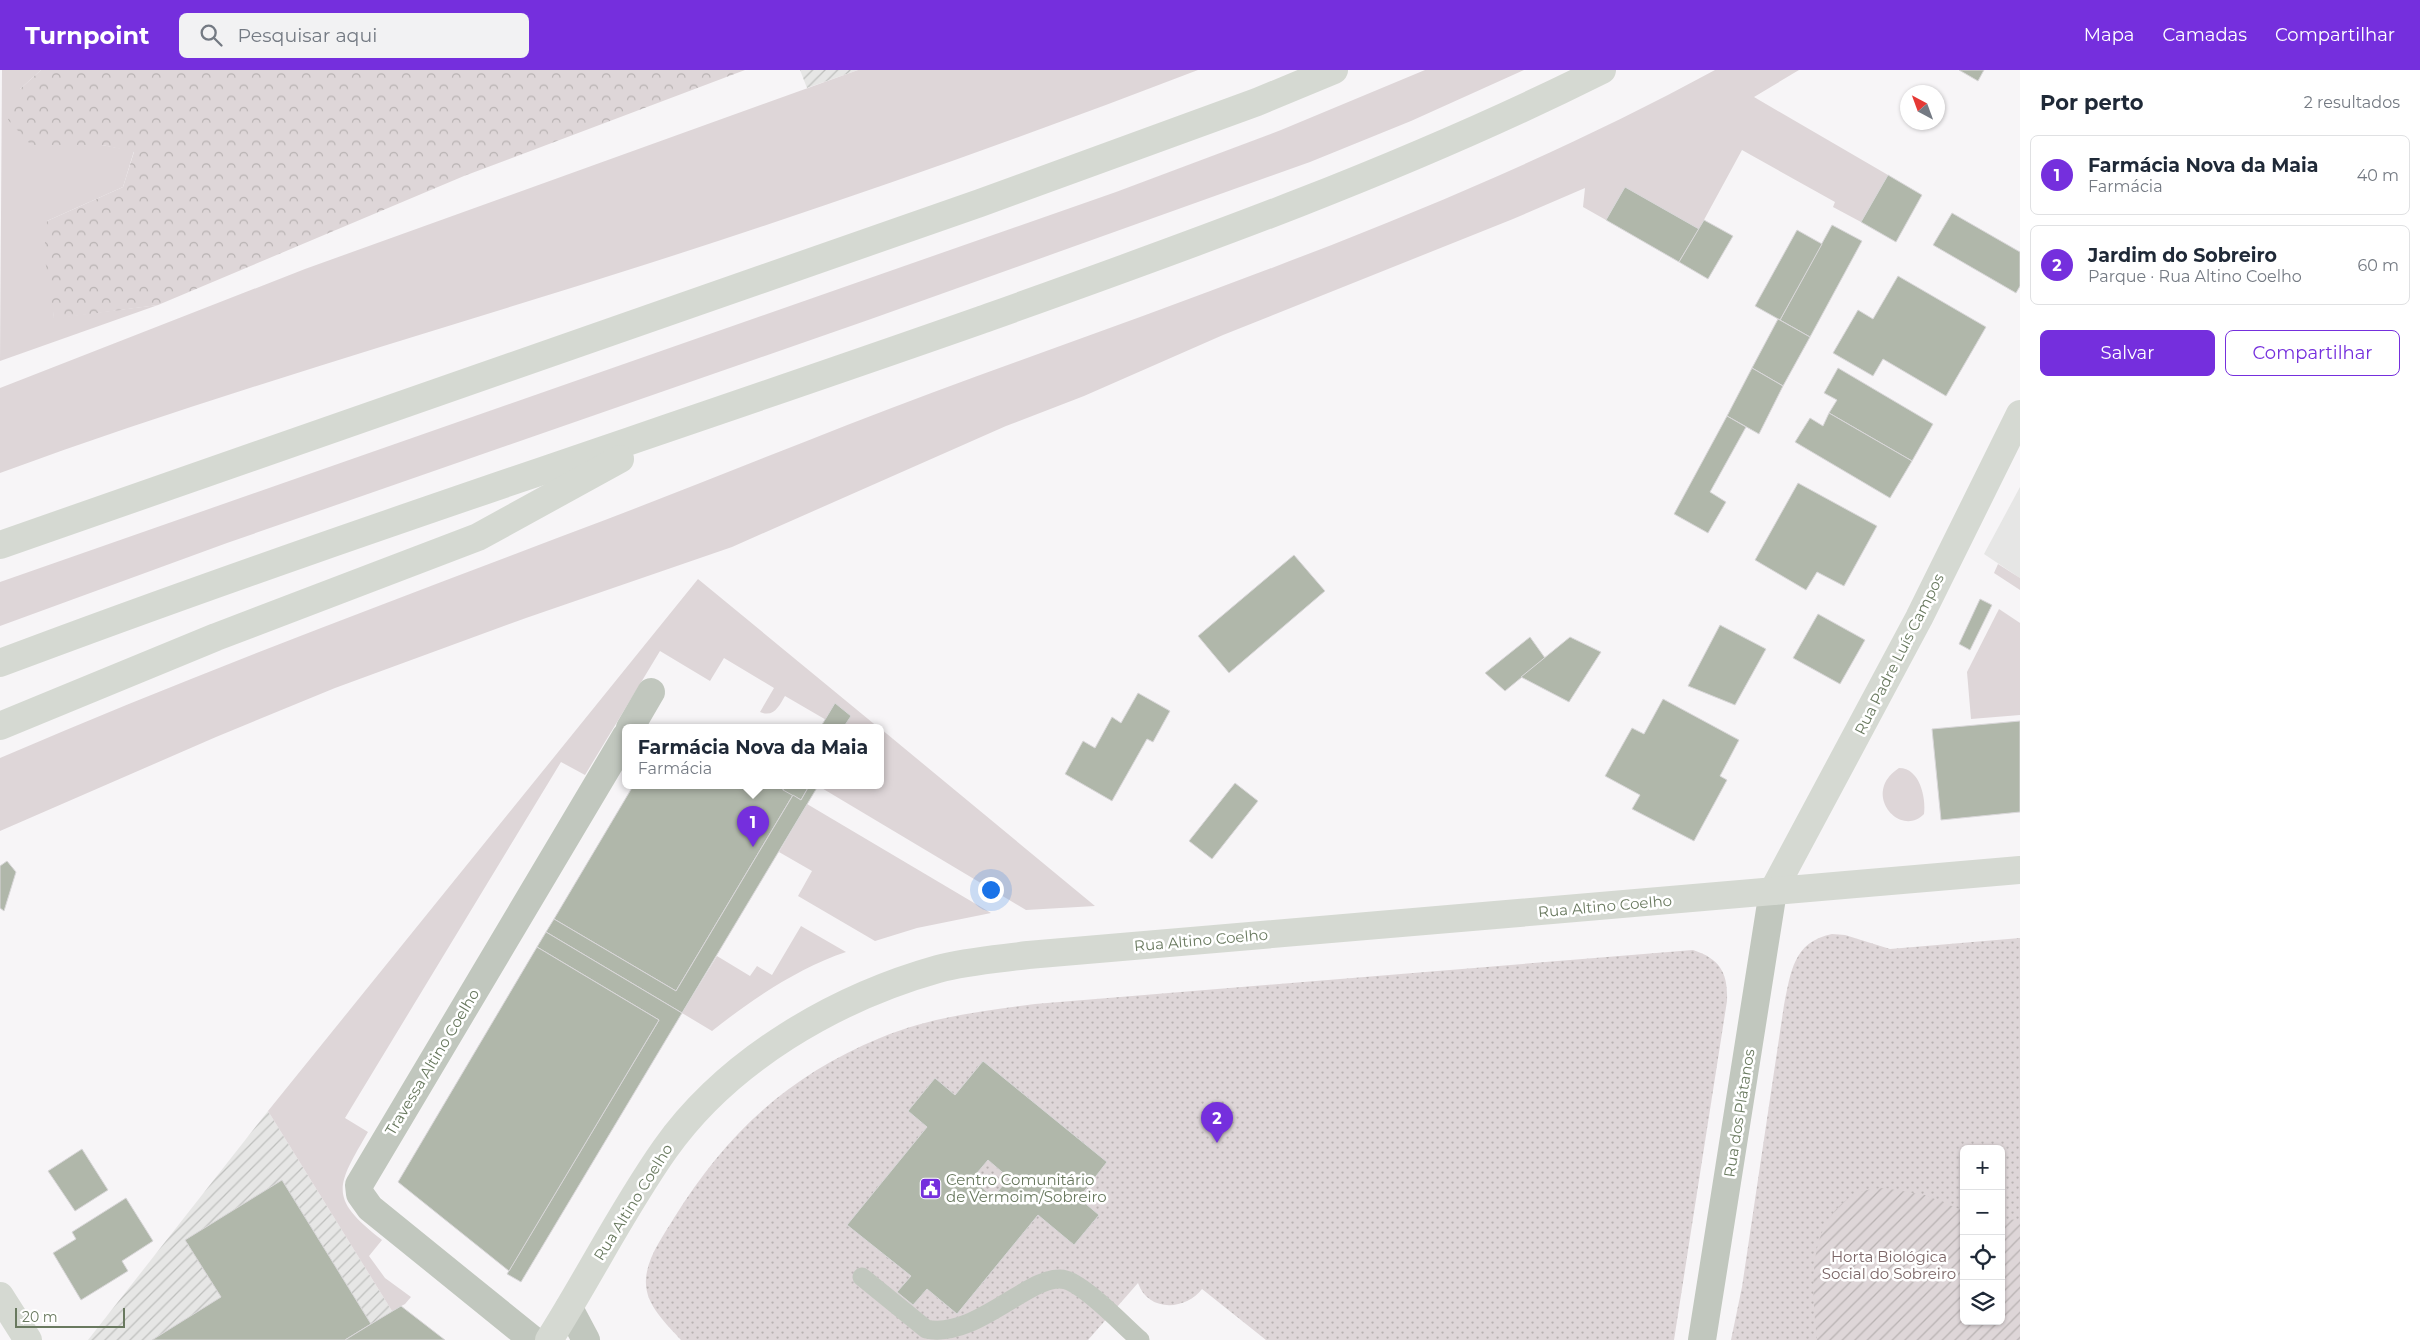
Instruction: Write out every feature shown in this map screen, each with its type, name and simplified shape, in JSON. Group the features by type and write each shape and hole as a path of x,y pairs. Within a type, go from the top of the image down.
{"main road":[{"path":"0,545 998,197 1257,102 1334,70"},
{"path":"0,663 121,618 931,337 1250,222 1421,154 1548,97 1602,70"},
{"name":"Rua Padre Luís Campos","path":"1773,891 1919,618 2020,414"},
{"path":"0,726 216,637 478,537 686,422"},
{"name":"Rua Altino Coelho","path":"549,1340 626,1208 666,1147 714,1094 748,1064 808,1022 853,999 896,982 940,969 1028,955 2020,870"},
{"path":"0,1296 28,1340"}],"street":[{"path":"632,724 651,692"},
{"name":"Travessa Altino Coelho","path":"533,1340 370,1208 360,1194 360,1186 622,743"},
{"name":"Rua dos Plátanos","path":"1704,1339 1773,891"},
{"path":"569,1308 586,1340"}],"lane":[{"path":"862,1277 926,1329 940,1332 956,1329 983,1317 1035,1287 1053,1280 1066,1280 1082,1290 1140,1340"}],"shaded area":[{"path":"800,70 858,70 807,88"},
{"path":"2020,487 2020,578 1984,554"},
{"path":"268,1111 392,1311 345,1340 88,1340"}],"green space":[{"path":"2,70 41,70 20,89 31,145 102,145 134,151 123,187 47,221 54,318 158,305 0,361"},
{"path":"41,70 745,70 464,176 158,305 54,318 44,253 47,221 123,187 134,152 102,145 31,145 8,120 20,89"},
{"path":"858,70 1198,70 992,147 786,219 241,391 80,444 0,473 0,388 305,269"},
{"path":"1425,70 1524,70 1411,121 1310,162 871,319 227,543 0,626 0,582 1116,192 1281,130"},
{"path":"1715,70 1799,70 1754,97 1888,175 1861,222 1833,207 1835,202 1742,150 1699,229 1625,187 1606,220 1583,207 1585,188 1513,219 1223,335 1084,396 1006,426 732,547 526,618 335,688 216,737 0,831 0,758 150,695 377,606 646,504 852,423 1232,283 1429,206 1621,119"},
{"path":"1998,564 2020,578 2020,590 1994,573"},
{"path":"698,579 874,724 833,724 785,696 776,710 769,713 760,712 774,688 724,658 710,681 660,651 585,775 561,762 345,1118 368,1132 344,1179 343,1191 345,1202 365,1226 382,1240 369,1256 385,1278 411,1297 405,1304 392,1311 268,1111"},
{"path":"1999,609 2020,623 2020,715 1971,719 1967,672"},
{"path":"884,731 1095,906 1026,910 823,789 884,789"},
{"path":"1899,768 1906,769 1917,778 1923,792 1924,814 1914,820 1904,821 1895,817 1888,810 1883,800 1883,789 1888,778"},
{"path":"807,804 991,913 917,928 875,941 798,896 812,871 779,852"},
{"path":"801,926 846,952 810,967 776,986 712,1031 682,1013 717,956 750,976 757,966 772,975"},
{"path":"1832,934 1845,935 1890,949 2020,938 2020,1340 1731,1340 1742,1287 1784,1005 1796,960 1809,944 1819,938"},
{"path":"1693,950 1710,958 1721,969 1726,983 1727,1001 1674,1340 1266,1340 1202,1289 1186,1301 1167,1305 1150,1299 1138,1283 1088,1340 681,1340 652,1305 646,1288 647,1271 656,1247 694,1188 738,1134 762,1111 816,1070 847,1053 899,1031 956,1016 1035,1004"},
{"name":"Horta Biológica Social do Sobreiro","path":"1884,1188 1925,1195 1960,1209 1960,1325 2005,1325 2005,1219 2020,1220 2020,1340 1817,1340 1814,1279 1815,1258 1820,1238 1828,1220 1841,1205 1858,1193"}],"building":[{"path":"1959,70 1984,70 1978,81"},
{"path":"1888,175 1922,195 1896,242 1861,222"},
{"path":"1625,187 1699,229 1679,262 1606,220"},
{"path":"1952,213 2020,252 2020,286 2016,293 1933,245"},
{"path":"1704,220 1733,236 1708,279 1679,262"},
{"path":"1832,225 1862,241 1810,337 1780,320"},
{"path":"1797,230 1822,244 1780,320 1755,306"},
{"path":"1898,276 1986,327 1946,396 1883,359 1873,376 1833,353 1858,310 1873,319"},
{"path":"1778,319 1810,337 1783,386 1752,368"},
{"path":"1752,368 1783,386 1759,434 1727,416"},
{"path":"1838,368 1933,424 1912,461 1829,413 1837,400 1824,393"},
{"path":"1829,413 1912,461 1890,498 1795,442 1810,418 1823,426"},
{"path":"1727,416 1746,427 1710,492 1726,502 1708,533 1674,514"},
{"path":"1798,483 1877,526 1844,586 1817,572 1806,590 1755,560"},
{"path":"1294,555 1325,591 1229,673 1198,636"},
{"path":"1980,599 1992,605 1970,650 1959,644"},
{"path":"1818,614 1865,640 1840,684 1793,658"},
{"path":"1720,625 1766,649 1735,705 1688,686"},
{"path":"1530,637 1545,658 1505,691 1485,673"},
{"path":"1570,637 1601,652 1569,702 1521,677"},
{"path":"1138,693 1170,711 1153,742 1147,739 1112,801 1065,774 1083,741 1095,748 1112,717 1121,723"},
{"path":"1663,699 1739,740 1720,776 1727,780 1694,841 1632,809 1640,795 1605,776 1632,728 1644,734"},
{"path":"835,703 851,716 846,724 822,724"},
{"path":"2020,721 2020,812 1941,820 1932,729"},
{"path":"1235,783 1258,801 1212,859 1189,841"},
{"path":"631,789 782,789 793,795 676,991 554,919"},
{"path":"784,789 807,789 801,800"},
{"path":"807,789 816,789 682,1013 546,932 554,919 676,991 793,795 801,800"},
{"path":"7,861 16,872 4,911 0,908 0,866"},
{"path":"546,932 682,1013 521,1282 507,1274 659,1020 537,947"},
{"path":"537,947 659,1020 509,1271 398,1182"},
{"name":"Centro Comunitário de Vermoim/Sobreiro","path":"983,1061 1107,1162 1079,1198 1099,1215 1074,1245 1038,1215 957,1314 927,1289 913,1305 897,1292 911,1276 847,1225 927,1127 908,1111 935,1078 955,1095","holes":["988,1160 1009,1178 993,1197 972,1179"]},
{"path":"82,1149 108,1190 75,1211 48,1171"},
{"path":"282,1180 371,1324 345,1340 152,1340 221,1297 185,1240"},
{"path":"126,1198 153,1241 122,1261 128,1271 81,1300 53,1253 76,1239 72,1232"},
{"path":"401,1306 445,1340 345,1340 371,1324"}],"place":[{"name":"Farmácia Nova da Maia","path":"753,847"},
{"name":"Jardim do Sobreiro","path":"1217,1143"},
{"name":"Centro Comunitário de Vermoim/Sobreiro","path":"930,1188"}]}
